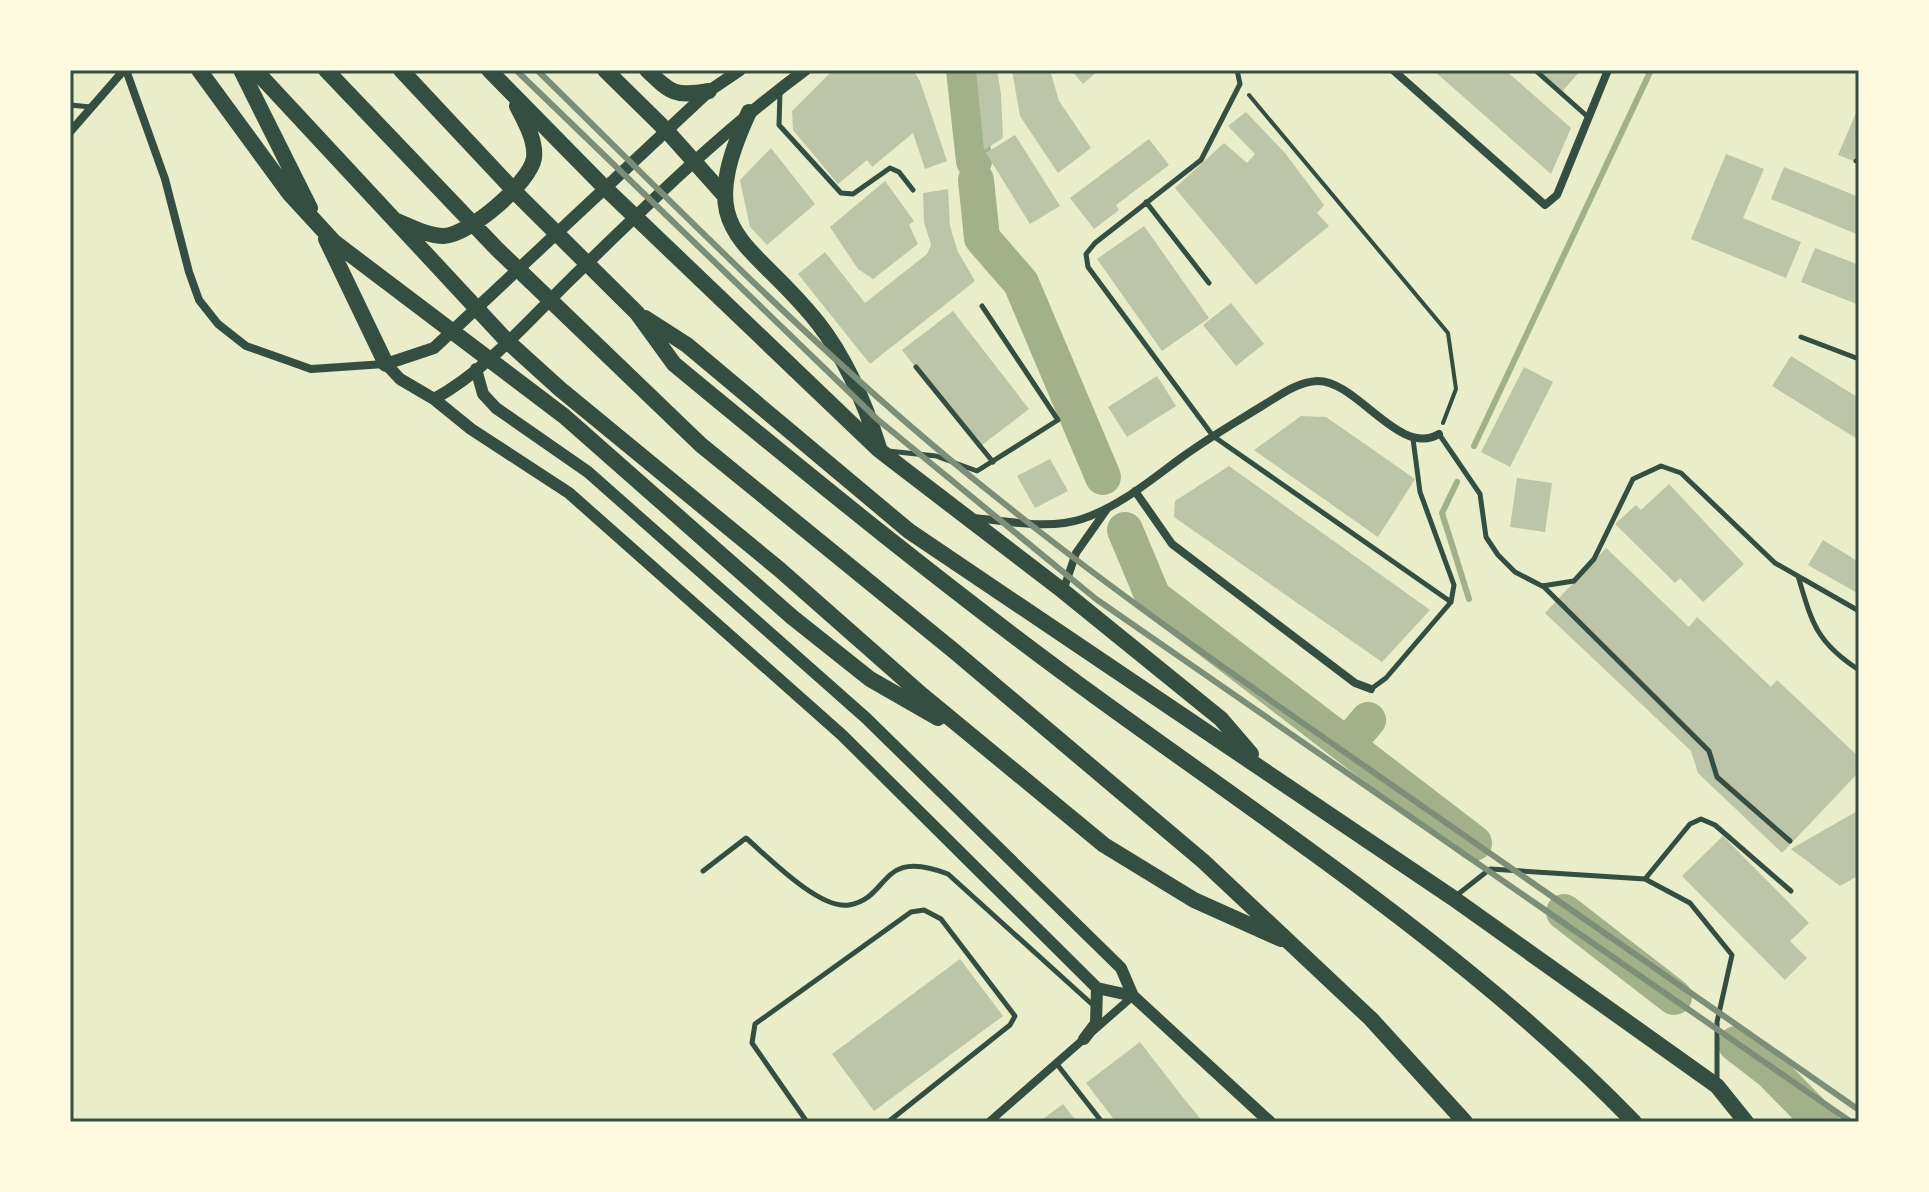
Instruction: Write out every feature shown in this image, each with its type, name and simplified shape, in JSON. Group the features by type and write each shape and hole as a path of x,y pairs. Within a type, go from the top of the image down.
{"highway":[{"path":"199,70 289,193 334,242 576,426 792,617 870,679 975,738"},
{"path":"241,70 386,364"},
{"path":"255,70 507,341 975,738 1104,845 1194,900 1294,945"},
{"path":"326,70 497,249 701,445 954,651 1203,861 1417,1066 1465,1122"},
{"path":"401,70 637,313 674,364 979,612 1359,888 1519,1015 1634,1122"},
{"path":"489,70 604,187 879,450 1063,591 1221,719 1265,770"},
{"path":"605,70 666,130 724,195"},
{"path":"647,70 670,92 687,95 709,91"},
{"path":"390,217 443,236 465,231 526,178 534,158 532,137 512,94"},
{"path":"749,112 725,171 724,195 729,224 744,247 818,323 847,367 866,408 879,450"},
{"path":"637,313 687,345 909,531 1453,898 1717,1086 1746,1122"}],"street":[{"path":"70,132 125,70 161,168 199,300 218,324 246,346 311,369 386,364 434,348 666,130 709,91 740,70"},
{"path":"434,399 476,369 507,341 694,160 749,112 805,70"},
{"path":"1393,70 1545,205 1557,195 1608,70"},
{"path":"386,364 400,379 434,399 471,429 569,493 842,735 1097,988 1133,996"},
{"path":"476,369 483,394 496,408 588,472 734,605 866,718 1121,968 1133,996 1270,1122"},
{"path":"963,517 1056,523 1080,520 1135,491 1213,436 1296,387 1319,381 1342,391 1413,439 1428,440 1439,434"},
{"path":"1135,491 1172,544 1355,683 1371,689"},
{"path":"1063,591 1076,553 1107,508"},
{"path":"1084,1039 1096,1023 1097,988"},
{"path":"989,1122 1133,996"}],"lane":[{"path":"1237,70 1240,84 1201,160 1095,243 1086,254 1088,267 1213,436 1451,602"},
{"path":"1535,70 1589,118"},
{"path":"781,87 779,125 841,193 853,194 890,168 899,172 913,190"},
{"path":"70,105 91,107"},
{"path":"1146,202 1209,283"},
{"path":"879,450 936,456 977,471 1058,420 982,306"},
{"path":"1801,337 1859,359"},
{"path":"916,367 993,462"},
{"path":"1439,434 1480,494 1486,537 1498,555 1515,572 1542,586 1709,751 1717,777 1790,841"},
{"path":"1371,689 1386,678 1451,602 1454,585 1420,492 1413,439"},
{"path":"1542,586 1574,581 1594,559 1633,479 1661,466 1681,473 1775,563 1859,611"},
{"path":"1798,576 1813,628 1833,654 1859,670"},
{"path":"1645,879 1690,824 1701,819 1715,825 1791,891"},
{"path":"703,871 746,838 801,885 828,901 849,905 866,896 891,872 910,865 929,867 948,874 1098,1009"},
{"path":"1453,898 1490,869 1645,879 1690,903 1732,955 1717,1022 1717,1086"},
{"path":"807,1122 752,1043 755,1024 911,912 924,910 941,919 1015,1016 1010,1025 888,1122"},
{"path":"1056,1063 1102,1122"}],"path":[{"path":"1240,84 1448,333 1456,389 1439,434"}],"building":[{"path":"833,70 913,70 920,81 947,161 925,169 913,133 872,167 867,160 838,184 793,130 792,111"},
{"path":"976,70 997,70 1001,94 1003,138 984,150"},
{"path":"1012,70 1050,70 1059,101 1091,148 1058,173 1020,116"},
{"path":"1071,70 1099,70 1083,84"},
{"path":"1433,70 1505,70 1519,82 1571,128 1551,174"},
{"path":"1535,70 1581,70 1561,93"},
{"path":"1859,106 1859,163 1838,155"},
{"path":"1246,112 1285,153 1324,205 1317,213 1329,226 1256,285 1175,188 1224,143 1247,163 1255,154 1228,126"},
{"path":"1015,135 1060,206 1030,224 986,153"},
{"path":"1149,139 1169,165 1116,205 1119,210 1094,229 1070,198"},
{"path":"771,148 815,204 767,245 750,227 740,180"},
{"path":"1726,154 1764,169 1743,218 1801,242 1786,278 1691,239"},
{"path":"1784,167 1859,197 1859,235 1771,199"},
{"path":"885,181 914,221 909,225 918,244 873,279 858,269 830,227"},
{"path":"948,189 950,226 958,252 975,281 870,364 798,274 825,252 865,303 927,254 931,245 924,222 923,193"},
{"path":"1144,226 1209,318 1162,351 1097,259"},
{"path":"1815,248 1859,265 1859,305 1801,282"},
{"path":"1231,303 1264,344 1236,366 1203,325"},
{"path":"953,311 1029,409 978,448 902,350"},
{"path":"1791,356 1859,398 1859,440 1772,386"},
{"path":"1524,367 1553,382 1510,467 1481,452"},
{"path":"1157,376 1176,406 1127,437 1108,407"},
{"path":"1301,416 1326,417 1415,479 1378,537 1254,450"},
{"path":"1050,459 1068,491 1035,508 1017,476"},
{"path":"1229,466 1430,610 1382,662 1174,517 1175,501"},
{"path":"1517,478 1552,483 1545,532 1510,527"},
{"path":"1669,484 1744,564 1703,602 1680,578 1675,583 1615,524 1636,505 1641,510"},
{"path":"1823,540 1859,562 1859,594 1808,565"},
{"path":"1606,548 1689,627 1697,617 1771,687 1777,680 1859,757 1859,772 1782,853 1698,773 1691,751 1545,613"},
{"path":"1859,810 1859,882 1856,877 1840,886 1791,849"},
{"path":"1723,836 1809,923 1790,941 1807,958 1785,980 1682,876"},
{"path":"960,959 1003,1016 874,1111 832,1054"},
{"path":"1140,1042 1203,1122 1116,1122 1086,1083"},
{"path":"1063,1104 1077,1122 1039,1122"}],"waterway":[{"path":"964,70 974,161"},
{"path":"1474,446 1651,70"},
{"path":"976,180 982,238 1021,283 1103,477"},
{"path":"1457,482 1442,513 1469,599"},
{"path":"1125,530 1153,597 1474,843"},
{"path":"1347,745 1368,720"},
{"path":"1564,912 1674,997"},
{"path":"1736,1044 1771,1071 1821,1122"}],"railway":[{"path":"516,70 877,419 1096,599 1851,1122"},
{"path":"537,70 818,343 935,447 1043,534 1238,677 1859,1110"}]}
